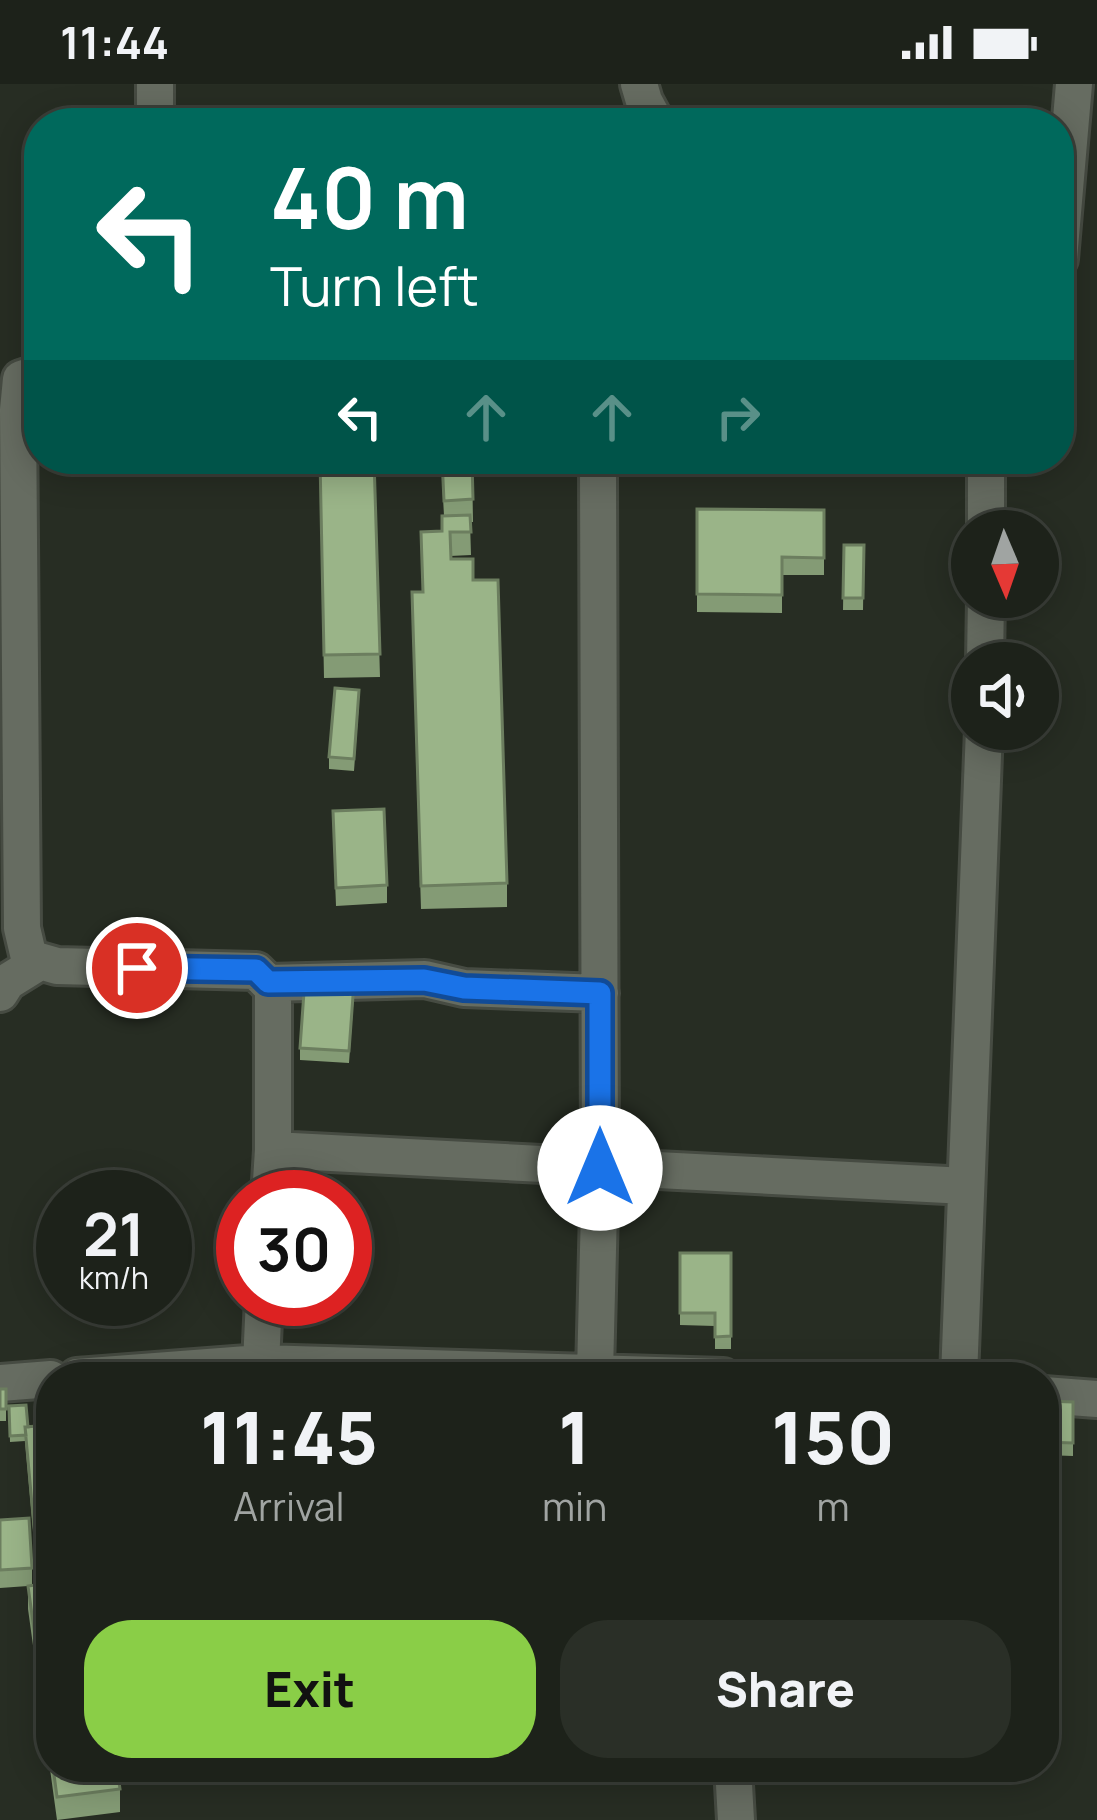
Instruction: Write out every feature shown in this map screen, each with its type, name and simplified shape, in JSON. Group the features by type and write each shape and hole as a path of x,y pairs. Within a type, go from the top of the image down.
{"street":[{"path":"0,993 7,982 35,964 29,958 22,928 19,410 24,379"},
{"path":"596,1362 598,474"},
{"path":"986,474 986,510"},
{"path":"960,1362 983,750"},
{"path":"29,958 57,966 256,970 273,988 272,1170"},
{"path":"268,982 424,980 464,988 600,993"},
{"path":"273,1150 967,1186"},
{"path":"261,1362 263,1326"},
{"path":"0,1383 36,1380"},
{"path":"1059,1396 1097,1399"},
{"path":"734,1782 736,1820"}],"building":[{"path":"320,474 374,474 380,654 324,655"},
{"path":"443,474 472,474 473,499 444,501"},
{"path":"697,509 824,510 824,558 782,557 782,595 697,594"},
{"path":"470,515 471,532 450,532 451,559 473,559 473,580 498,580 507,883 421,886 412,592 423,592 421,532 442,531 442,516"},
{"path":"844,545 864,545 863,598 843,598"},
{"path":"335,688 359,690 354,759 329,757"},
{"path":"384,809 387,885 336,888 333,811"},
{"path":"305,978 354,982 349,1051 300,1048"},
{"path":"680,1253 731,1253 731,1336 715,1337 715,1313 680,1313"},
{"path":"0,1389 6,1389 6,1409 0,1409"},
{"path":"1059,1402 1073,1402 1073,1443 1059,1443"},
{"path":"26,1405 26,1435 10,1436 9,1406"},
{"path":"36,1426 36,1549 25,1427"},
{"path":"29,1518 32,1568 0,1570 0,1520"},
{"path":"36,1585 36,1644 28,1586"},
{"path":"55,1782 119,1782 120,1789 57,1797"}],"route":[{"path":"137,968 256,970 268,982 424,980 464,988 600,993 600,1168"}]}
